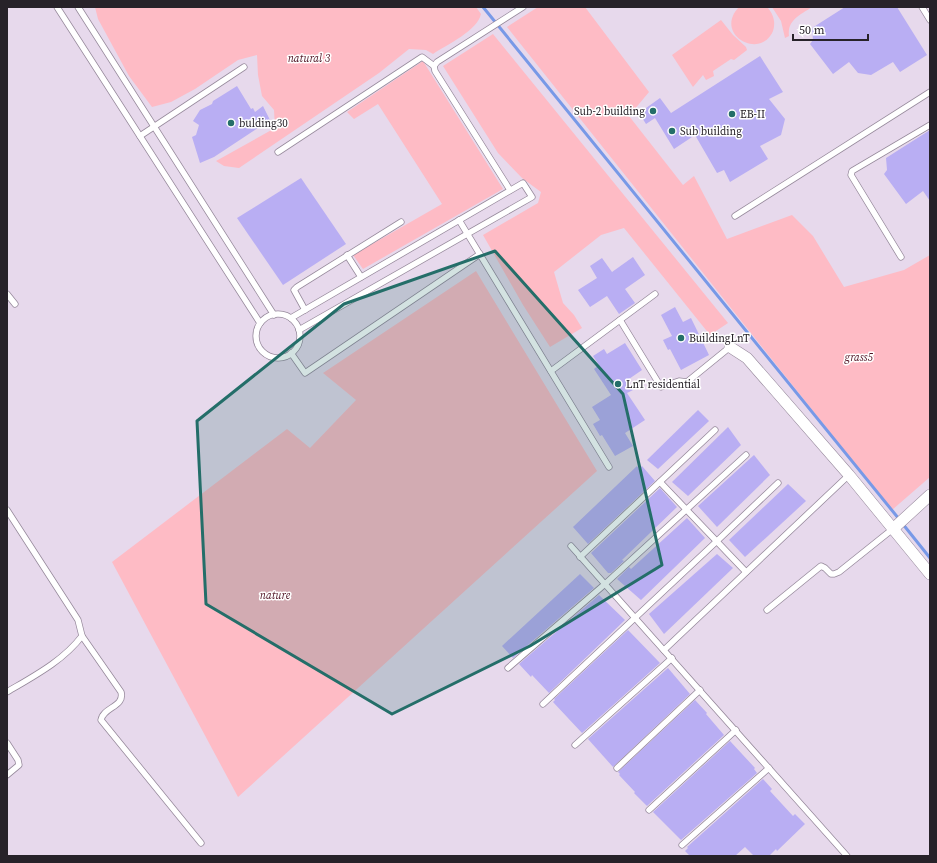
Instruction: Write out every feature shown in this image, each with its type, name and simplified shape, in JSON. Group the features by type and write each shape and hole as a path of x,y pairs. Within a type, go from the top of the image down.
{"street":[{"path":"730,347 747,358 894,528 930,574"},
{"path":"894,528 930,496"}],"lane":[{"path":"57,7 260,323"},
{"path":"78,7 274,315"},
{"path":"434,66 437,62 523,7"},
{"path":"922,7 930,20"},
{"path":"278,152 419,58 424,58 434,66 435,71 510,190"},
{"path":"140,136 244,67"},
{"path":"735,216 930,92"},
{"path":"901,257 851,175 852,171 930,125"},
{"path":"291,318 523,183 532,197 299,330"},
{"path":"459,220 609,467"},
{"path":"305,310 294,290 401,222"},
{"path":"291,354 305,374 480,254"},
{"path":"347,255 361,277"},
{"path":"7,294 16,304"},
{"path":"552,371 655,294"},
{"path":"274,315 285,315 291,318 296,323 299,330 300,338 298,345 291,354 280,358 272,358 265,354 260,349 256,336 260,323 265,318 274,315"},
{"path":"620,320 661,387 679,381 687,382 730,347"},
{"path":"580,556 715,430"},
{"path":"508,668 604,584 746,455"},
{"path":"664,650 849,475"},
{"path":"660,482 746,572"},
{"path":"543,704 778,483"},
{"path":"7,510 78,620 82,636 121,692 122,696 120,702 103,714 101,720 200,843"},
{"path":"767,610 821,566 831,574 839,572 894,528"},
{"path":"571,546 847,856"},
{"path":"7,692 59,660 82,636"},
{"path":"575,745 672,658"},
{"path":"617,768 700,690"},
{"path":"649,810 736,730"},
{"path":"7,743 18,760 19,765 7,775"},
{"path":"682,845 769,768"}],"highlighted area":[{"path":"495,251 623,394 662,565 530,646 392,714 206,604 197,421 344,304"}],"green space":[{"name":"natural 3","path":"95,7 476,7 481,14 474,26 468,31 433,54 426,50 409,49 379,73 239,168 224,166 216,161 275,128 274,110 262,96 258,75 257,55 238,60 195,89 171,102 152,107 129,76 98,19"},
{"name":"grass5","path":"538,7 585,7 649,92 629,116 683,185 694,176 727,239 792,215 813,236 844,287 904,270 930,255 930,477 892,510 507,27"},
{"path":"739,7 768,8 773,16 774,24 773,31 767,40 759,44 750,44 741,40 735,34 732,26 732,17"},
{"path":"772,7 812,7 795,18 790,26 789,36 785,38 781,21"},
{"path":"721,20 733,35 746,47 747,50 734,60 731,59 713,71 714,76 706,80 703,75 693,87 672,55"},
{"path":"493,34 728,323 710,335 624,228 601,235 554,272 563,303 574,315 582,328 550,347 523,305 483,235 538,203 541,192 522,178 498,153 443,66"},
{"path":"423,61 503,189 363,269 353,255 442,204 378,104 354,119 347,112"},
{"name":"nature","path":"476,271 597,471 238,797 112,562 287,429 310,448 356,400 323,373"}],"building":[{"path":"845,7 897,7 927,55 900,72 893,62 871,75 858,73 849,62 833,74 810,44 813,40 812,28"},
{"name":"EB-II","path":"760,56 783,92 769,99 785,119 781,135 760,146 768,159 730,182 724,170 717,173 695,135 674,149 655,118 646,124 639,113 660,98 671,113"},
{"name":"bulding30","path":"237,86 251,109 253,108 255,112 263,106 270,120 214,157 200,163 192,137 196,135 199,125 193,121 200,110 212,104 213,101"},
{"path":"930,130 930,201 923,191 906,204 884,174 887,170 886,158"},
{"path":"301,178 346,244 283,285 237,218"},
{"path":"633,257 645,275 625,289 635,303 619,314 607,296 590,307 578,290 597,278 590,266 602,258 612,272"},
{"name":"BuildingLnT","path":"675,307 683,322 691,318 709,355 681,370 670,349 668,350 663,340 672,336 661,315"},
{"name":"LnT residential","path":"625,343 642,370 626,381 633,390 627,393 645,420 625,433 633,446 615,456 593,424 600,420 592,407 611,395 594,369 599,365 593,356 604,349 607,354"},
{"path":"698,410 709,421 658,469 647,460"},
{"path":"728,427 741,445 688,496 672,482"},
{"path":"754,455 770,475 717,527 698,506"},
{"path":"637,466 639,469 642,466 655,481 588,544 573,527"},
{"path":"788,484 806,501 745,557 729,540"},
{"path":"660,488 677,507 622,560 624,561 611,573 608,573 591,553"},
{"path":"687,518 705,538 641,600 617,579 629,567 631,569"},
{"path":"717,554 733,568 664,634 649,614"},
{"path":"580,574 594,588 513,658 502,646"},
{"path":"599,595 625,620 549,693 519,664"},
{"path":"628,630 660,663 582,733 553,702 555,700 554,699"},
{"path":"668,668 690,694 613,767 588,739"},
{"path":"695,700 724,735 647,806 634,793 635,792 618,772"},
{"path":"730,741 755,768 754,769 757,773 681,840 653,812"},
{"path":"763,779 772,789 770,791 793,816 795,814 805,824 777,851 776,849 769,856 754,856 745,847 735,856 690,856 685,851 688,848 687,847"}],"waterway":[{"path":"483,7 899,519"},
{"path":"902,523 930,558"}],"place":[{"name":"Sub-2 building","path":"653,111"},
{"name":"EB-II","path":"732,114"},
{"name":"bulding30","path":"231,123"},
{"name":"Sub building","path":"672,131"},
{"name":"BuildingLnT","path":"681,338"},
{"name":"LnT residential","path":"618,384"}]}
